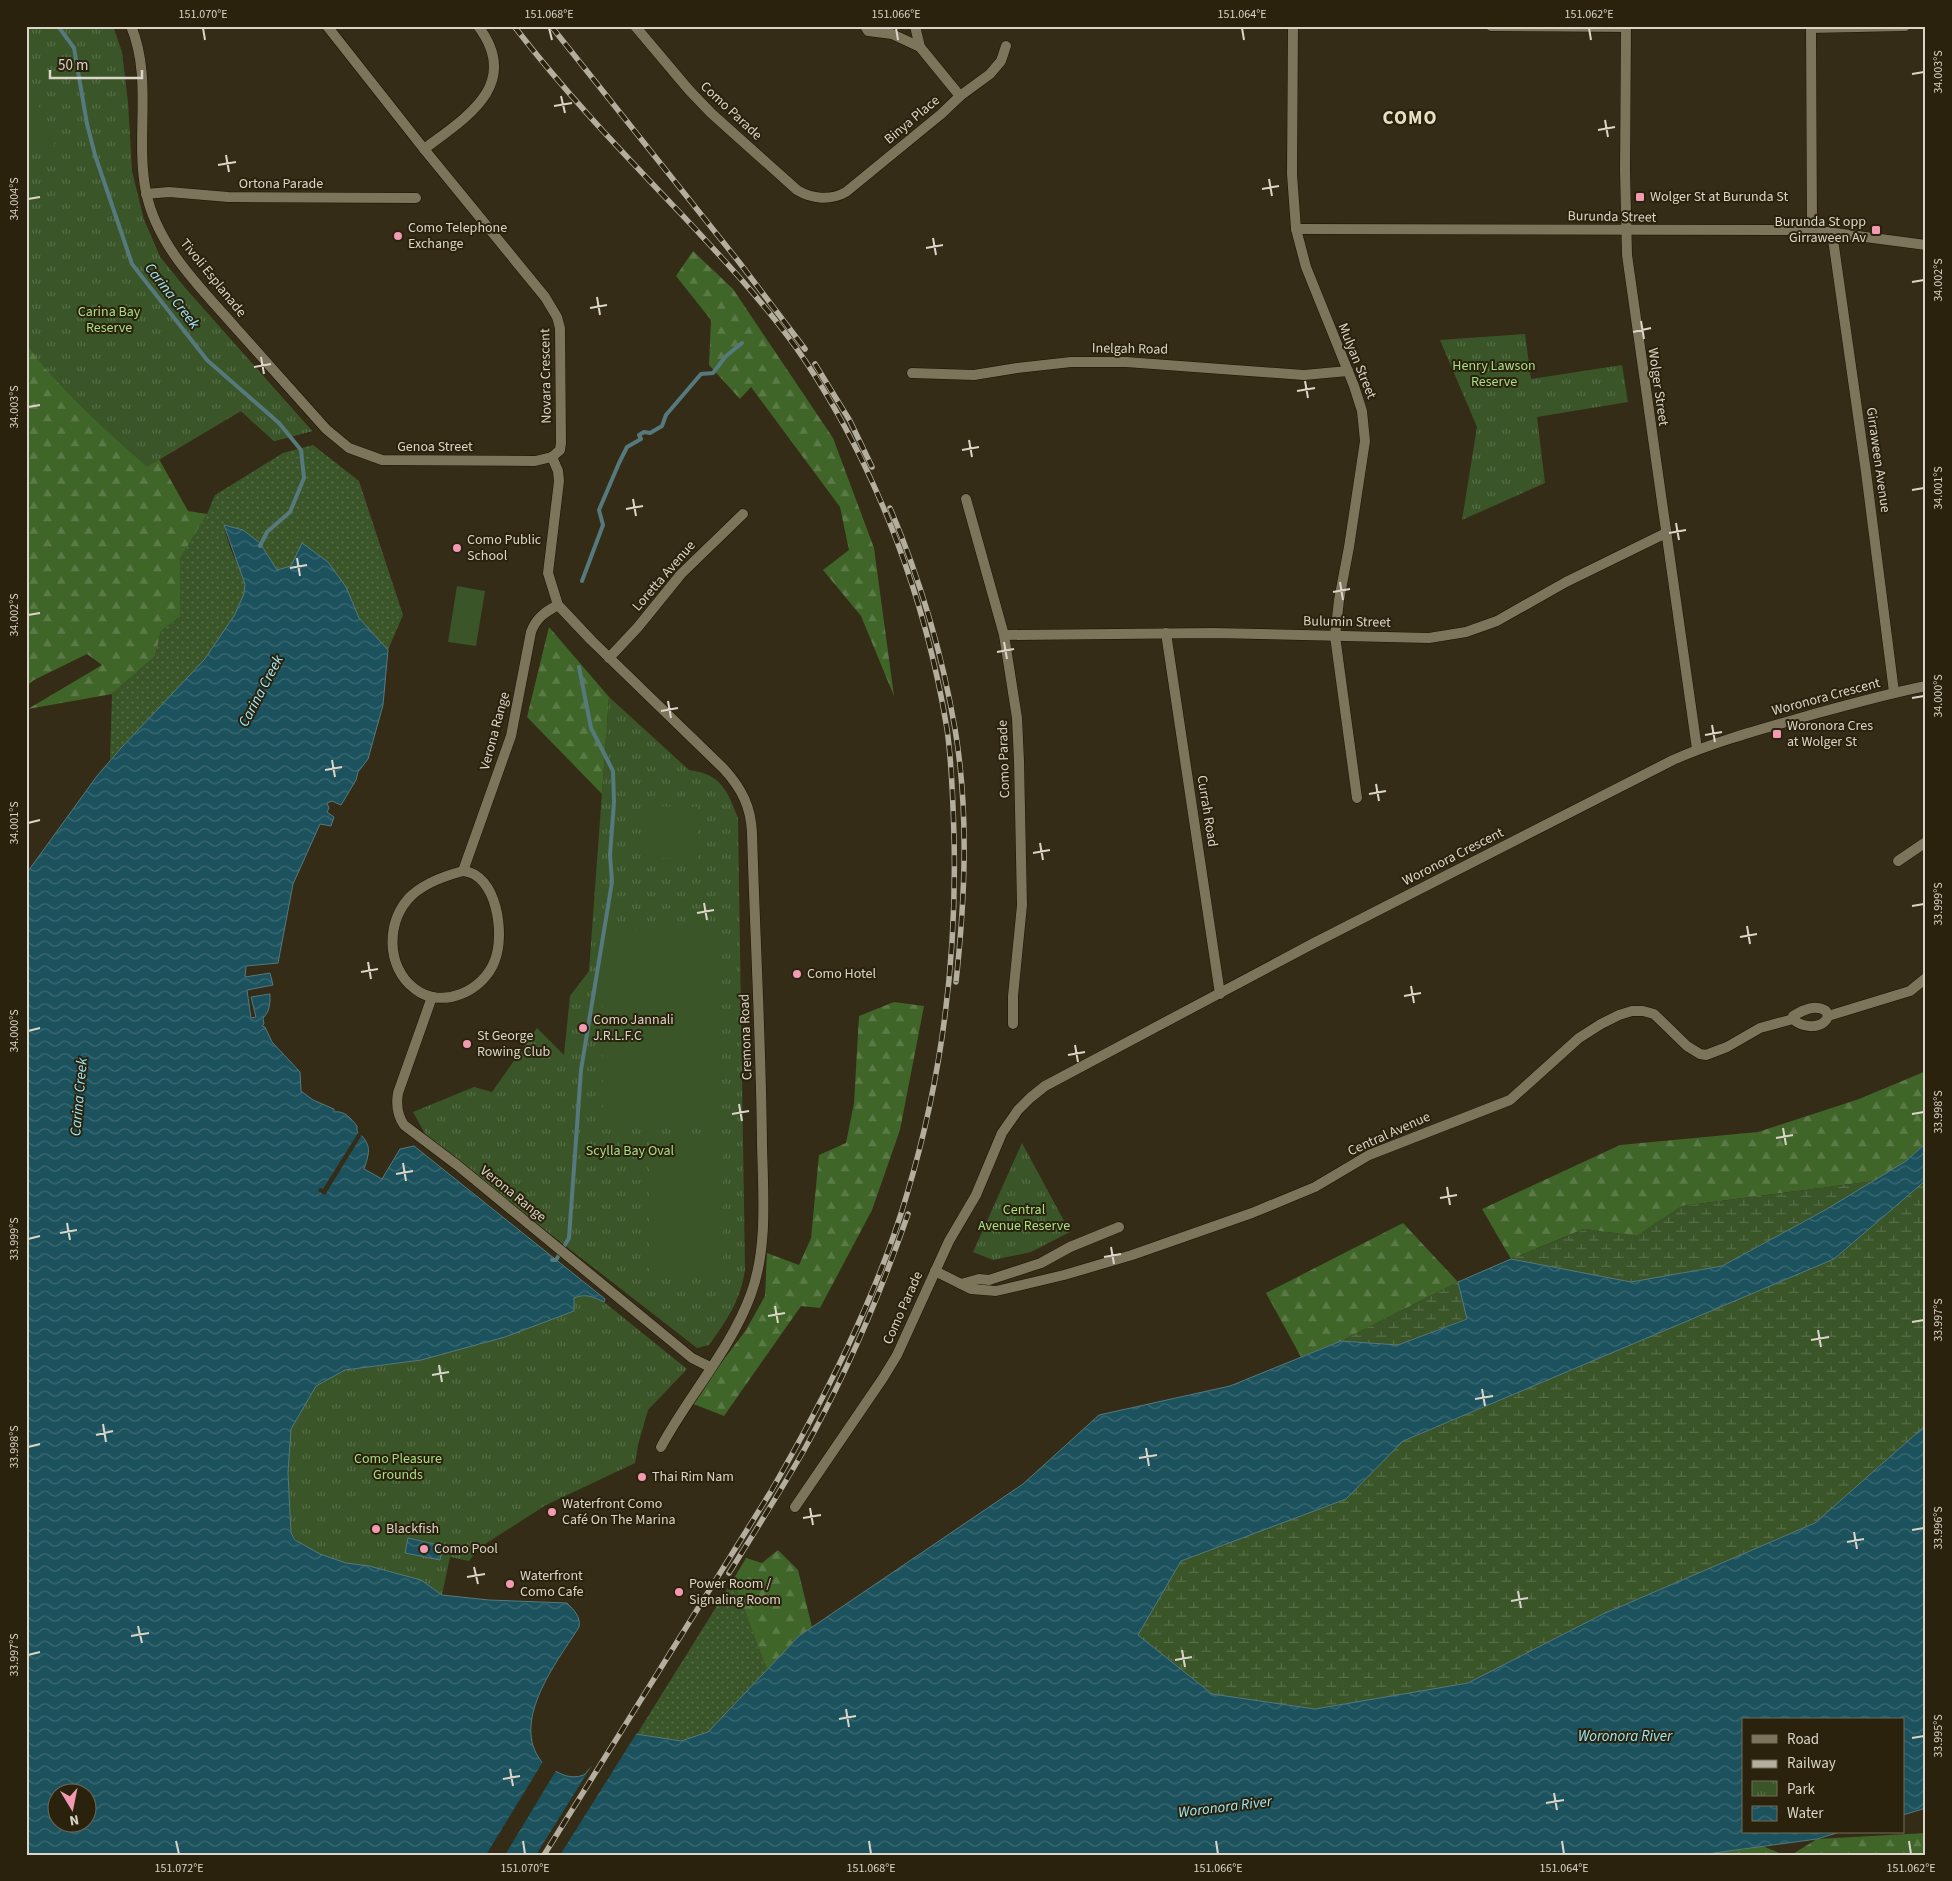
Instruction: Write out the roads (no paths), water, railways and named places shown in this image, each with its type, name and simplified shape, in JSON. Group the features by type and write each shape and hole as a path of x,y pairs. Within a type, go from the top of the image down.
{"street":[{"name":"Tivoli Esplanade","path":"130,26 138,50 142,72 141,155 146,194 161,233 182,266 326,429"},
{"name":"Novara Crescent","path":"327,26 424,149 545,297 557,317 561,343 561,443 560,450 552,457"},
{"path":"424,149 478,106 490,88 493,80 494,60 486,38 478,26"},
{"name":"Como Parade","path":"635,26 683,84 711,113 797,190 813,197 822,198"},
{"path":"865,26 868,30 892,34 920,47"},
{"path":"915,26 920,47 960,96"},
{"name":"Mulyan Street","path":"1293,26 1292,174 1296,230 1306,267 1362,411 1366,441 1339,600 1335,636 1357,798"},
{"path":"1491,26 1626,27"},
{"path":"1812,230 1811,27 1905,26"},
{"name":"Wolger Street","path":"1626,27 1626,231 1630,289 1697,749"},
{"name":"Binya Place","path":"822,198 839,196 940,115 960,96 996,68 1006,46"},
{"name":"Ortona Parade","path":"146,194 170,192 228,197 416,198"},
{"name":"Burunda Street","path":"1296,230 1514,228 1626,231 1812,230 1926,245"},
{"name":"Girraween Avenue","path":"1832,232 1866,472 1894,692"},
{"name":"Inelgah Road","path":"912,373 974,375 1071,362 1179,364 1304,376 1348,371"},
{"name":"Genoa Street","path":"326,429 349,448 382,460 535,461 552,457"},
{"path":"552,457 558,471 559,481 548,573 558,605 609,658"},
{"name":"Como Parade","path":"966,499 1004,635 1017,718 1022,905 1013,996 1013,1024"},
{"name":"Loretta Avenue","path":"609,658 638,628 680,574 743,514"},
{"name":"Bulumin Street","path":"1004,635 1166,633 1429,638 1466,632 1497,621 1566,582 1666,533"},
{"name":"Verona Range","path":"463,871 511,736 531,632 541,616 558,605"},
{"name":"Currah Road","path":"1166,633 1220,994"},
{"name":"Cremona Road","path":"609,658 735,781 744,796 752,826 762,1102 763,1205 758,1271 751,1294 726,1345 673,1425 661,1447"},
{"name":"Woronora Crescent","path":"1018,1110 1045,1086 1314,943 1673,760 1697,749 1758,730 1894,692 1926,686"},
{"path":"1898,860 1926,842"},
{"path":"463,871 472,872 486,883 491,895 498,929 498,950 495,962 488,973 472,988 452,997 432,997 422,994 413,988 399,972 394,951 394,928 404,905 412,896 436,880 463,871"},
{"path":"1793,1019 1796,1023 1810,1026 1821,1025 1828,1016 1910,992 1926,978"},
{"name":"Verona Range","path":"432,997 398,1093 397,1106 400,1119 404,1125 457,1165 692,1358 710,1367"},
{"name":"Central Avenue","path":"935,1271 972,1289 996,1291 1064,1276 1132,1255 1283,1201 1315,1187 1370,1155 1510,1100 1579,1038 1601,1024 1632,1011 1654,1014 1687,1046 1700,1054 1706,1055 1727,1047 1760,1028 1793,1019 1793,1016 1812,1008 1826,1010 1828,1016"},
{"name":"Como Parade","path":"796,1507 897,1355 935,1271 976,1195 1002,1133 1018,1110"},
{"path":"961,1284 979,1279 990,1280 1042,1263 1070,1247 1119,1227"}],"water":[{"name":"Woronora River","path":"224,525 243,530 260,543 277,570 291,566 302,543 328,562 346,587 359,618 388,650 383,705 368,759 358,772 356,780 341,805 332,801 327,803 329,808 327,812 334,817 331,826 320,824 293,884 278,963 246,966 245,977 270,973 273,985 247,990 251,1018 256,1017 251,997 270,994 269,1007 263,1018 264,1024 262,1026 265,1027 272,1042 300,1072 301,1091 313,1100 334,1109 334,1112 345,1114 357,1126 357,1131 365,1140 368,1148 368,1157 364,1169 382,1179 400,1149 414,1146 605,1299 604,1302 589,1296 574,1298 574,1311 505,1337 421,1360 345,1370 316,1386 291,1429 288,1473 291,1533 295,1540 320,1554 346,1563 369,1566 421,1580 442,1595 489,1600 567,1603 578,1617 579,1627 542,1687 531,1721 531,1737 536,1753 546,1766 565,1776 584,1775 623,1732 681,1741 708,1732 799,1636 1023,1484 1099,1415 1230,1386 1341,1341 1398,1345 1467,1319 1458,1282 1511,1259 1631,1282 1722,1266 1827,1209 1906,1161 1926,1143 1926,1180 1834,1259 1403,1441 1346,1499 1181,1561 1138,1635 1212,1694 1315,1709 1468,1683 1603,1614 1815,1523 1926,1425 1926,1808 1904,1815 1904,1718 1742,1718 1742,1834 1833,1834 1817,1839 1699,1855 26,1855 26,874 97,776 204,660 234,616 244,594 245,584"},
{"name":"Como Pool","path":"408,1538 443,1546 440,1560 405,1553"}],"waterway":[{"name":"Carina Creek","path":"58,26 74,48 87,124 95,155 132,264 207,360 279,423 301,450 304,478 290,512 267,532 260,546"},
{"path":"582,581 603,525 599,510 627,447 641,439 639,435 644,432 650,433 662,426 666,415 701,374 713,373 726,356 742,343"},
{"path":"552,1260 556,1260 569,1238 581,1070 612,882 610,855 614,802 613,771 591,728 579,667"}],"railway":[{"path":"514,26 575,100 748,287 806,362 832,404 877,492 896,538 926,633 947,729 953,796 954,836 953,927 950,972 938,1062 930,1106 907,1194 895,1233 880,1271 829,1385 770,1493 544,1855"},
{"path":"551,26 739,262 805,349"},
{"path":"815,364 850,421 872,467"},
{"path":"890,508 911,562 937,644 955,729 964,824 962,919 956,982"},
{"path":"729,1573 795,1466 834,1393 874,1304 908,1214"}],"place":[{"name":"Wolger St at Burunda St","path":"1640,197"},
{"name":"Burunda St opp Girraween Av","path":"1876,230"},
{"name":"Como Telephone Exchange","path":"398,236"},
{"name":"Como Public School","path":"457,548"},
{"name":"Woronora Cres at Wolger St","path":"1777,734"},
{"name":"Como Hotel","path":"797,974"},
{"name":"Como Jannali J.R.L.F.C","path":"583,1028"},
{"name":"St George Rowing Club","path":"467,1044"},
{"name":"Thai Rim Nam","path":"642,1477"},
{"name":"Waterfront Como Café On The Marina","path":"552,1512"},
{"name":"Blackfish","path":"376,1529"},
{"name":"Como Pool","path":"424,1549"},
{"name":"Waterfront Como Cafe","path":"510,1584"},
{"name":"Power Room / Signaling Room","path":"679,1592"}],"district":[{"name":"COMO","path":"1410,118"}],"park label":[{"name":"Carina Bay Reserve","path":"109,320"},
{"name":"Henry Lawson Reserve","path":"1494,374"},
{"name":"Scylla Bay Oval","path":"630,1151"},
{"name":"Central Avenue Reserve","path":"1024,1218"},
{"name":"Como Pleasure Grounds","path":"398,1468"}]}
